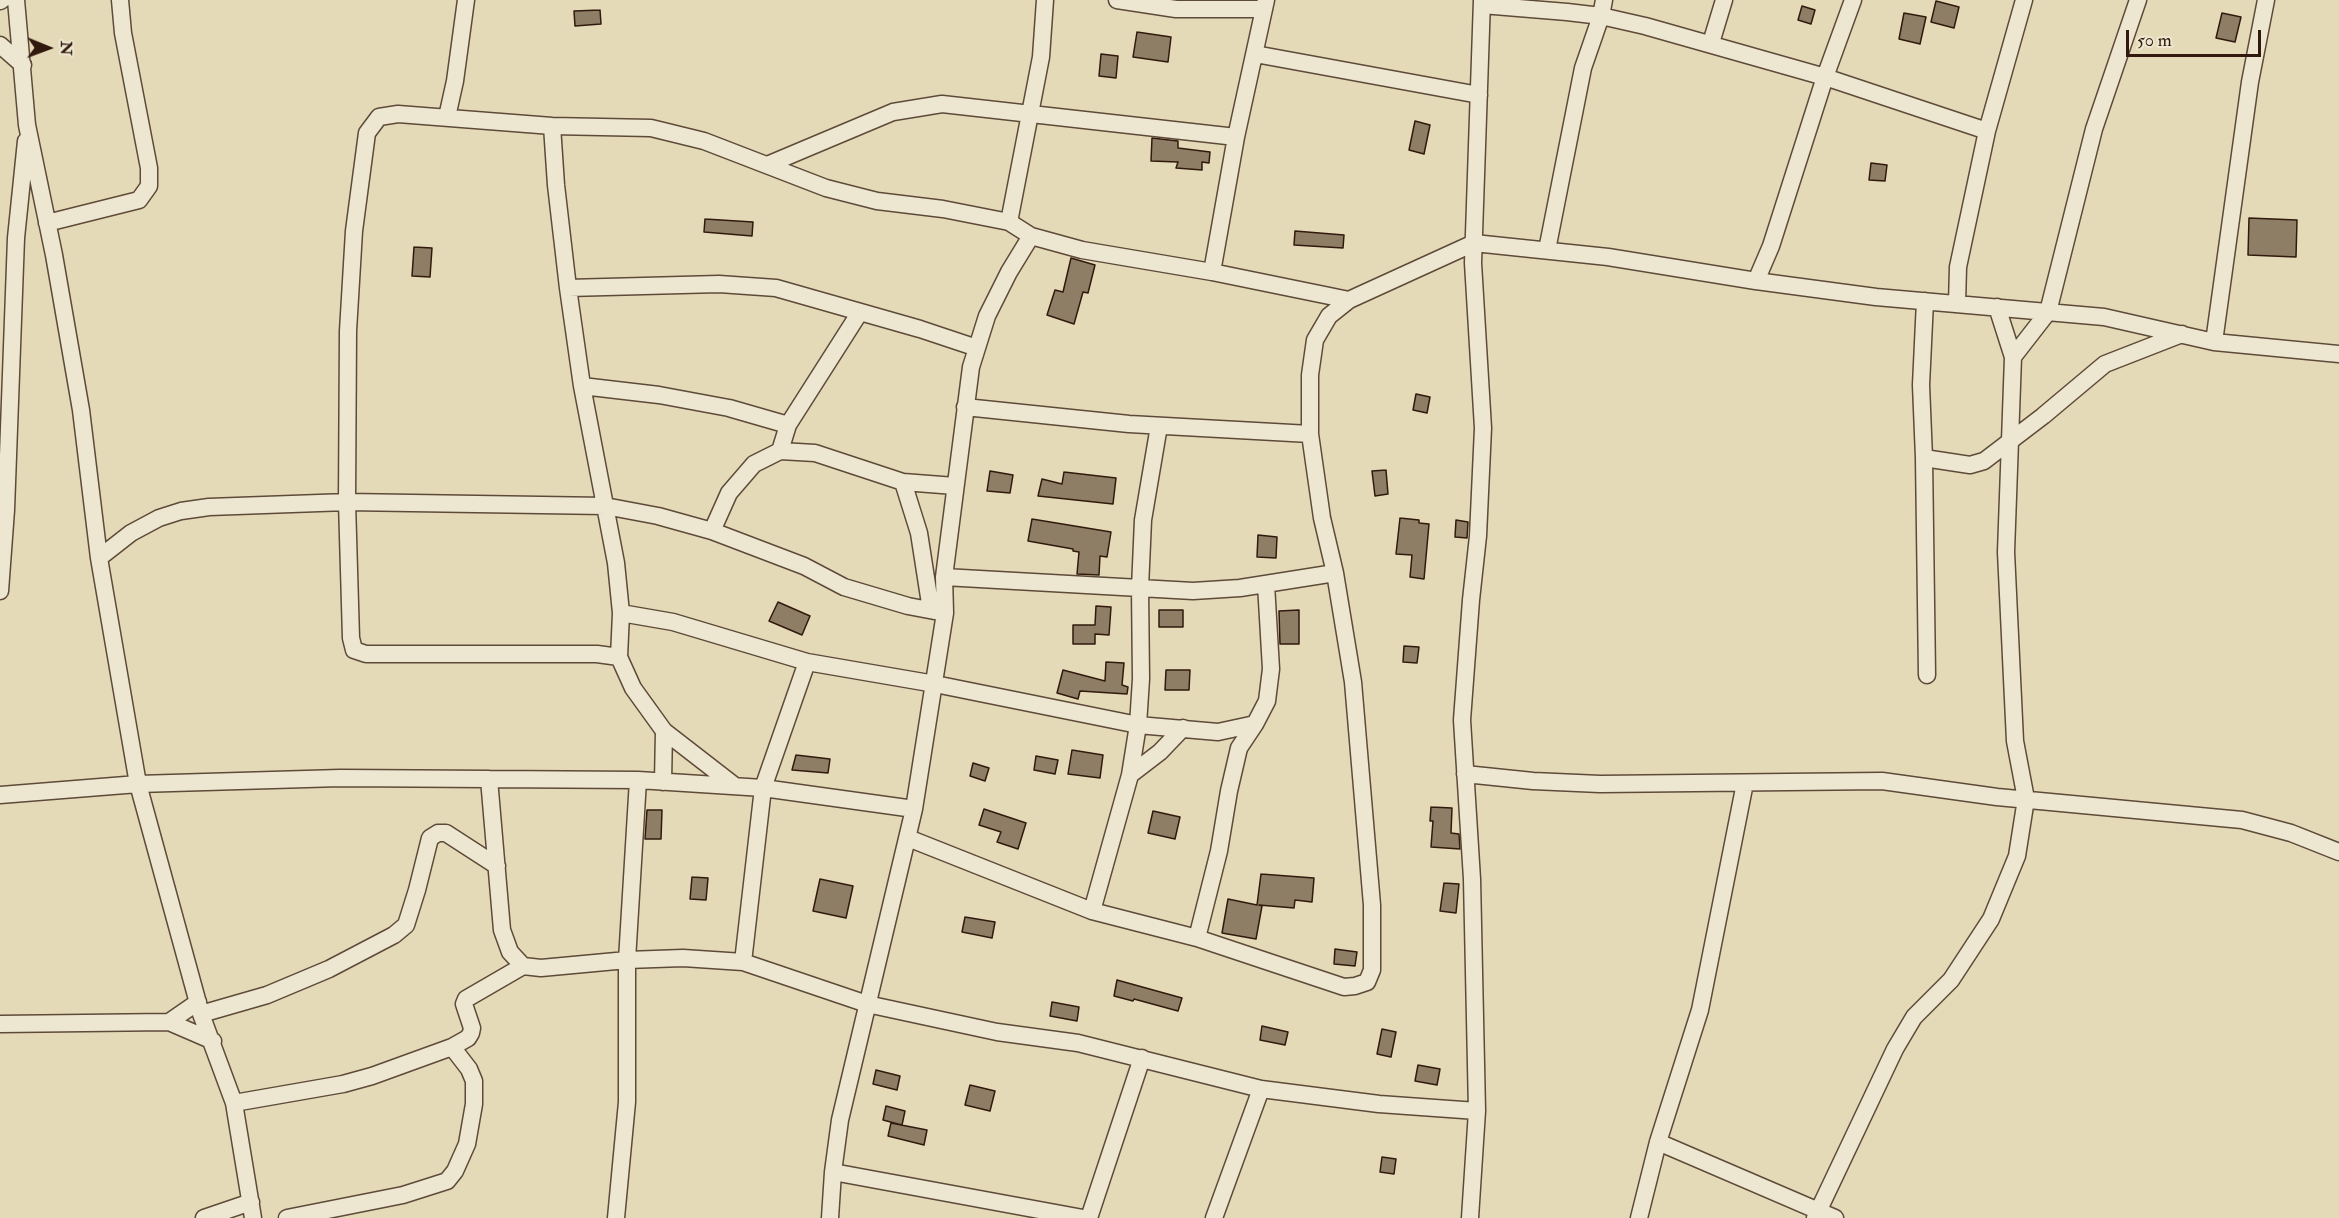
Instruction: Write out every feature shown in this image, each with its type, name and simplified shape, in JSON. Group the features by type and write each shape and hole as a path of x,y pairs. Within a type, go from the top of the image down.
{"street":[{"path":"16,0 27,125 81,410 99,558 138,784 199,1008 234,1103 252,1210 204,1218"},
{"path":"47,223 139,200 149,186 148,158 123,33 120,0"},
{"path":"447,117 455,81 466,0"},
{"path":"1009,222 1041,57 1045,0"},
{"path":"1117,0 1176,9 1265,4 1236,137 1212,272"},
{"path":"1711,43 1724,0"},
{"path":"1756,281 1771,246 1825,77 1853,0"},
{"path":"1957,304 1958,267 1987,131 2024,0"},
{"path":"2013,357 2048,312 2094,129 2138,0"},
{"path":"2214,342 2250,82 2266,0"},
{"path":"1470,1218 1477,1111 1472,879 1462,720 1478,536 1483,428 1473,262 1482,2 1603,8 1825,77 1987,131"},
{"path":"1547,250 1583,68 1603,8"},
{"path":"0,45 23,65"},
{"path":"1255,54 1479,95"},
{"path":"767,165 893,112 942,105 1236,137"},
{"path":"619,657 597,654 366,654 354,650 351,638 347,502 349,320 354,231 367,133 379,117 399,114 552,126 651,128 704,141 826,188 877,201 943,209 1009,222 1031,236 1082,250 1212,272 1349,300"},
{"path":"0,591 8,237 27,125"},
{"path":"552,126 556,185 582,386 615,563 621,613 619,657 633,687 664,731 735,786"},
{"path":"830,1218 840,1120 908,838 935,684 938,612 971,368 987,316 1009,272 1031,236"},
{"path":"908,838 1092,911 1197,938 1344,987 1367,982 1372,970 1372,905 1353,682 1335,573 1322,518 1310,434 1310,375 1315,340 1329,316 1349,300 1474,243 1608,257 1756,281 1876,297 2104,316 2214,342 2339,354"},
{"path":"568,288 719,284 776,288 920,328 977,348"},
{"path":"1925,301 1921,385 1927,675"},
{"path":"1817,1215 1895,1049 1914,1017 1951,980 1991,919 2017,856 2026,799 2015,741 2006,552 2013,357 1997,307"},
{"path":"780,451 788,425 860,312"},
{"path":"1924,458 1970,465 1984,461 2105,364 2182,334"},
{"path":"582,386 659,395 729,408 788,425"},
{"path":"965,407 1159,426 1310,434"},
{"path":"1092,911 1130,775 1138,724 1141,679 1140,588 1143,520 1159,426"},
{"path":"712,531 729,493 754,464 780,451 815,453 903,482 955,486"},
{"path":"903,482 919,533 938,612"},
{"path":"99,558 131,533 159,518 181,511 209,507 347,502 605,506 658,516 712,531 804,566 844,587 887,601 938,612"},
{"path":"944,577 1193,591 1240,588 1335,573"},
{"path":"1197,938 1219,852 1239,748 1255,724 1266,701 1271,669 1266,584"},
{"path":"621,613 673,622 807,662 935,684 1138,724 1218,732 1255,724"},
{"path":"743,962 763,788 807,662"},
{"path":"1130,775 1160,753 1183,728"},
{"path":"663,782 664,731"},
{"path":"1218,732 1239,748"},
{"path":"1465,774 1533,781 1600,784 1882,782 2242,820 2291,833 2339,852"},
{"path":"0,795 138,784 340,778 638,780 763,788 914,809"},
{"path":"489,779 502,930 510,952 523,966"},
{"path":"616,1218 627,1102 627,960 638,780"},
{"path":"1639,1218 1658,1142 1700,1010 1745,783"},
{"path":"169,1022 199,1008 267,995 329,969 394,935 406,925 430,838 438,833 446,833 497,866"},
{"path":"234,1103 343,1084 452,1047 471,1034 472,1028 464,1004 466,999 523,966 541,968 627,960 683,958 743,962 867,1004 997,1032 1078,1044 1261,1089 1379,1104 1477,1111"},
{"path":"0,1024 169,1022 213,1041"},
{"path":"287,1218 403,1195 447,1181 455,1171 467,1144 474,1104 474,1081 469,1069 452,1047"},
{"path":"1089,1218 1142,1058"},
{"path":"1214,1218 1261,1089"},
{"path":"1658,1142 1817,1215 1835,1218"},
{"path":"833,1172 1027,1213 1083,1218"}],"building":[{"path":"1936,1 1959,7 1954,28 1931,22"},
{"path":"1802,6 1815,10 1811,24 1798,20"},
{"path":"600,10 601,24 575,26 574,11"},
{"path":"1904,13 1926,17 1920,44 1899,39"},
{"path":"2222,13 2241,17 2235,42 2216,38"},
{"path":"1137,32 1171,37 1168,62 1133,57"},
{"path":"1101,54 1118,56 1116,78 1099,76"},
{"path":"1415,121 1430,125 1424,154 1409,150"},
{"path":"1152,138 1178,141 1178,148 1210,152 1209,163 1202,162 1202,170 1176,168 1178,162 1151,161"},
{"path":"1871,163 1887,165 1885,181 1869,180"},
{"path":"2249,218 2297,220 2296,257 2248,255"},
{"path":"705,219 753,222 752,236 704,232"},
{"path":"1295,231 1344,235 1343,248 1294,245"},
{"path":"414,247 432,248 430,277 412,276"},
{"path":"1071,258 1095,265 1088,293 1083,292 1074,324 1047,315 1055,290 1063,292"},
{"path":"1416,394 1430,397 1427,413 1413,410"},
{"path":"1386,470 1388,494 1375,496 1372,471"},
{"path":"990,471 1013,475 1010,493 987,491"},
{"path":"1064,472 1116,478 1113,504 1038,496 1042,479 1062,484"},
{"path":"1400,518 1419,520 1419,523 1429,524 1424,579 1410,577 1412,555 1396,554"},
{"path":"1032,519 1111,532 1107,557 1100,556 1099,575 1077,574 1079,552 1073,549 1028,541"},
{"path":"1456,520 1468,522 1467,538 1455,537"},
{"path":"1258,535 1277,537 1276,558 1257,557"},
{"path":"778,602 810,616 802,635 769,621"},
{"path":"1096,606 1111,607 1109,635 1095,634 1095,644 1073,644 1073,625 1095,625"},
{"path":"1159,610 1183,610 1183,627 1159,627"},
{"path":"1299,610 1299,644 1280,644 1279,611"},
{"path":"1404,646 1419,647 1417,663 1403,662"},
{"path":"1106,662 1124,663 1122,685 1128,687 1127,694 1080,691 1078,699 1057,693 1063,670 1105,681"},
{"path":"1166,670 1190,670 1189,690 1165,690"},
{"path":"1072,750 1103,755 1100,778 1068,774"},
{"path":"796,755 830,759 828,773 792,770"},
{"path":"1036,756 1058,760 1055,774 1034,770"},
{"path":"973,763 989,768 985,781 970,776"},
{"path":"1431,807 1452,808 1451,833 1459,834 1460,849 1431,847 1433,821 1430,821"},
{"path":"984,809 1026,823 1018,849 997,842 1001,832 979,825"},
{"path":"647,810 662,810 661,839 645,839"},
{"path":"1153,811 1180,817 1175,839 1148,833"},
{"path":"1261,874 1314,878 1312,902 1295,900 1294,908 1259,905 1262,906 1256,939 1222,933 1228,899 1257,905"},
{"path":"692,877 708,878 706,900 690,899"},
{"path":"820,879 853,886 846,918 813,911"},
{"path":"1444,883 1459,884 1456,913 1440,911"},
{"path":"965,917 995,922 992,938 962,932"},
{"path":"1335,949 1357,952 1355,966 1334,964"},
{"path":"1117,980 1182,998 1178,1011 1114,996"},
{"path":"1052,1002 1079,1007 1077,1021 1050,1016"},
{"path":"1262,1026 1288,1032 1285,1045 1260,1040"},
{"path":"1382,1029 1396,1032 1391,1057 1377,1054"},
{"path":"1418,1065 1440,1069 1437,1085 1415,1081"},
{"path":"876,1070 900,1076 897,1090 873,1084"},
{"path":"970,1085 995,1091 990,1111 965,1105"},
{"path":"886,1106 905,1111 902,1125 883,1120"},
{"path":"891,1123 927,1130 924,1145 888,1136"},
{"path":"1382,1157 1396,1159 1394,1174 1380,1172"}]}
